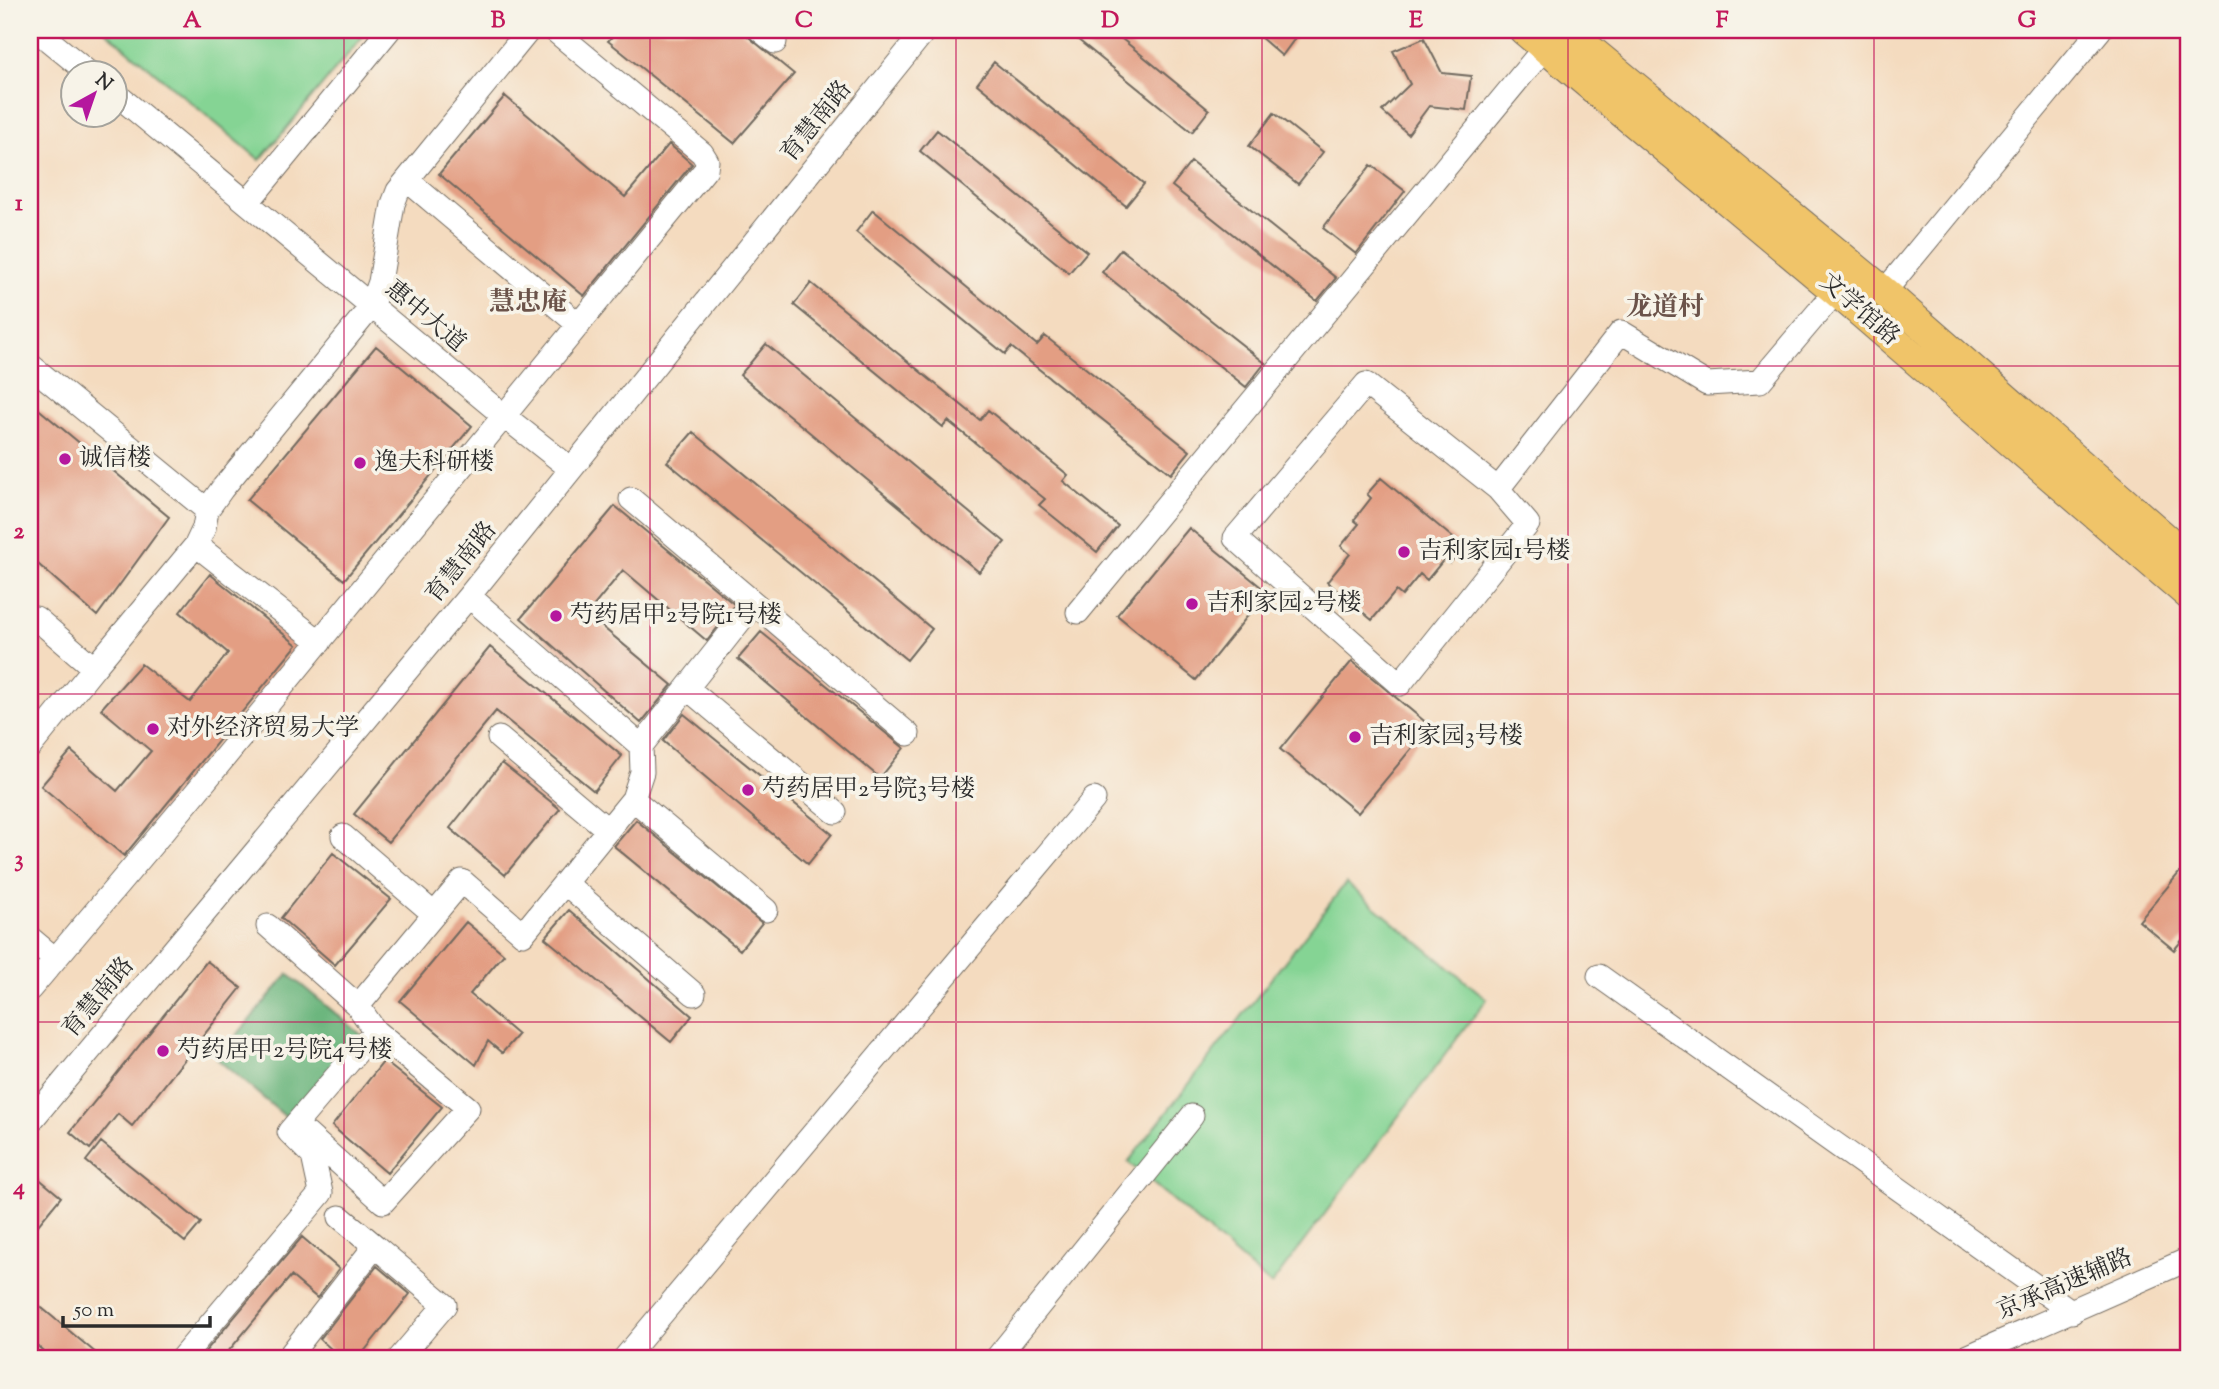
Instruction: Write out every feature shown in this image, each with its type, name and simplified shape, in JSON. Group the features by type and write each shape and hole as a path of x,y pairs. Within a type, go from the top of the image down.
{"main road":[{"name":"文学馆路","path":"1545,36 1884,292 2189,559"},
{"name":"文学馆路","path":"1545,36 2189,596"}],"street":[{"path":"36,30 73,60"},
{"path":"248,202 388,30"},
{"path":"30,747 196,545 204,528 207,510 370,307 380,282 393,204 398,191 529,30"},
{"path":"30,989 320,642 706,169 707,161 702,153 554,30"},
{"name":"育慧南路","path":"30,1122 469,596 925,30"},
{"path":"1884,292 2100,30"},
{"path":"1078,612 1545,36"},
{"name":"惠中大道","path":"130,105 370,307 571,469"},
{"path":"407,180 579,325"},
{"path":"1498,489 1621,332 1707,384 1760,381 1836,291"},
{"path":"30,365 207,510"},
{"path":"1366,384 1498,489 1528,524 1400,684 1235,538 1366,384"},
{"path":"631,499 908,734"},
{"path":"196,545 320,642"},
{"path":"469,596 641,746"},
{"path":"358,1006 462,881 523,934 633,799 642,772 641,746 754,603"},
{"path":"32,619 94,668"},
{"path":"687,688 835,812"},
{"path":"499,738 608,830"},
{"path":"633,799 766,910"},
{"path":"624,1359 1094,799"},
{"path":"343,836 434,914"},
{"path":"565,883 694,994"},
{"path":"268,926 358,1006 375,1031 468,1108 383,1202 296,1124"},
{"path":"30,938 55,959"},
{"path":"1599,976 2072,1312"},
{"path":"180,1359 321,1193 313,1156 289,1132 375,1031"},
{"path":"996,1359 1192,1116"},
{"path":"340,1217 445,1305 400,1359"},
{"path":"287,1359 375,1246"},
{"name":"京承高速辅路","path":"1962,1359 2189,1259"}],"green space":[{"path":"104,30 368,30 260,160"},
{"path":"1346,883 1487,999 1271,1285 1128,1162"},
{"path":"288,974 364,1037 293,1123 217,1059"}],"building":[{"path":"618,30 740,30 794,74 734,143 608,41"},
{"path":"1066,30 1111,30 1209,110 1192,132"},
{"path":"1252,30 1301,30 1282,56"},
{"path":"1424,38 1442,73 1471,76 1466,110 1429,106 1408,134 1382,111 1410,84 1393,51"},
{"path":"994,62 1144,184 1126,206 977,84"},
{"path":"505,96 625,197 669,144 692,164 584,296 439,174"},
{"path":"1274,113 1323,152 1298,184 1249,146"},
{"path":"937,130 1087,252 1069,273 920,151"},
{"path":"1191,162 1336,278 1317,301 1172,186"},
{"path":"1371,165 1405,191 1356,254 1323,228"},
{"path":"873,210 1037,345 1045,336 1190,451 1171,474 1011,347 1005,354 856,232"},
{"path":"1121,249 1265,363 1246,387 1102,272"},
{"path":"811,283 980,420 988,410 1068,475 1063,481 1118,526 1097,552 1039,505 1045,499 948,421 943,427 794,305"},
{"path":"766,344 1005,542 979,572 740,375"},
{"name":"逸夫科研楼","path":"376,346 472,426 344,580 247,500"},
{"name":"诚信楼","path":"30,402 169,517 97,616 30,557"},
{"path":"693,432 932,629 907,660 667,462"},
{"name":"吉利家园1号楼","path":"1381,478 1464,547 1450,563 1445,558 1427,580 1420,574 1402,596 1396,591 1372,620 1327,582 1350,554 1341,546 1359,524 1354,520 1371,498 1367,494"},
{"name":"芍药居甲2号院1号楼","path":"615,506 735,605 707,641 623,570 587,614 672,685 641,723 521,618"},
{"name":"吉利家园2号楼","path":"1189,528 1267,592 1196,680 1117,615"},
{"path":"210,574 297,645 124,856 41,786 71,751 117,791 151,751 101,709 141,664 190,702 228,653 180,612"},
{"path":"761,632 904,748 880,778 738,659"},
{"path":"490,647 622,756 594,791 496,711 388,842 354,814"},
{"name":"吉利家园3号楼","path":"1352,661 1430,726 1358,813 1280,749"},
{"name":"芍药居甲2号院3号楼","path":"684,714 832,834 808,864 663,741"},
{"path":"502,763 560,809 505,875 450,828"},
{"path":"636,820 762,923 740,950 614,846"},
{"path":"333,853 391,899 335,965 281,918"},
{"path":"2189,861 2189,932 2174,950 2139,921"},
{"path":"569,910 692,1016 671,1042 545,938"},
{"path":"466,922 504,954 470,994 518,1035 502,1053 488,1041 476,1065 400,1001"},
{"name":"芍药居甲2号院4号楼","path":"207,961 241,988 132,1126 118,1114 90,1149 70,1132"},
{"path":"384,1061 442,1107 387,1173 332,1126"},
{"path":"101,1142 201,1223 185,1242 86,1161"},
{"path":"37,1177 61,1197 30,1235 30,1185"},
{"path":"302,1237 339,1269 317,1298 291,1276 222,1359 199,1359"},
{"path":"377,1266 410,1294 358,1359 342,1359 320,1339"},
{"path":"30,1298 103,1359 53,1359 30,1340"}],"place":[{"name":"诚信楼","path":"65,459"},
{"name":"逸夫科研楼","path":"360,463"},
{"name":"吉利家园1号楼","path":"1404,552"},
{"name":"吉利家园2号楼","path":"1192,604"},
{"name":"芍药居甲2号院1号楼","path":"556,616"},
{"name":"对外经济贸易大学","path":"153,729"},
{"name":"吉利家园3号楼","path":"1355,737"},
{"name":"芍药居甲2号院3号楼","path":"748,790"},
{"name":"芍药居甲2号院4号楼","path":"163,1051"}],"district":[{"name":"慧忠庵","path":"528,303"},
{"name":"龙道村","path":"1665,308"}]}
